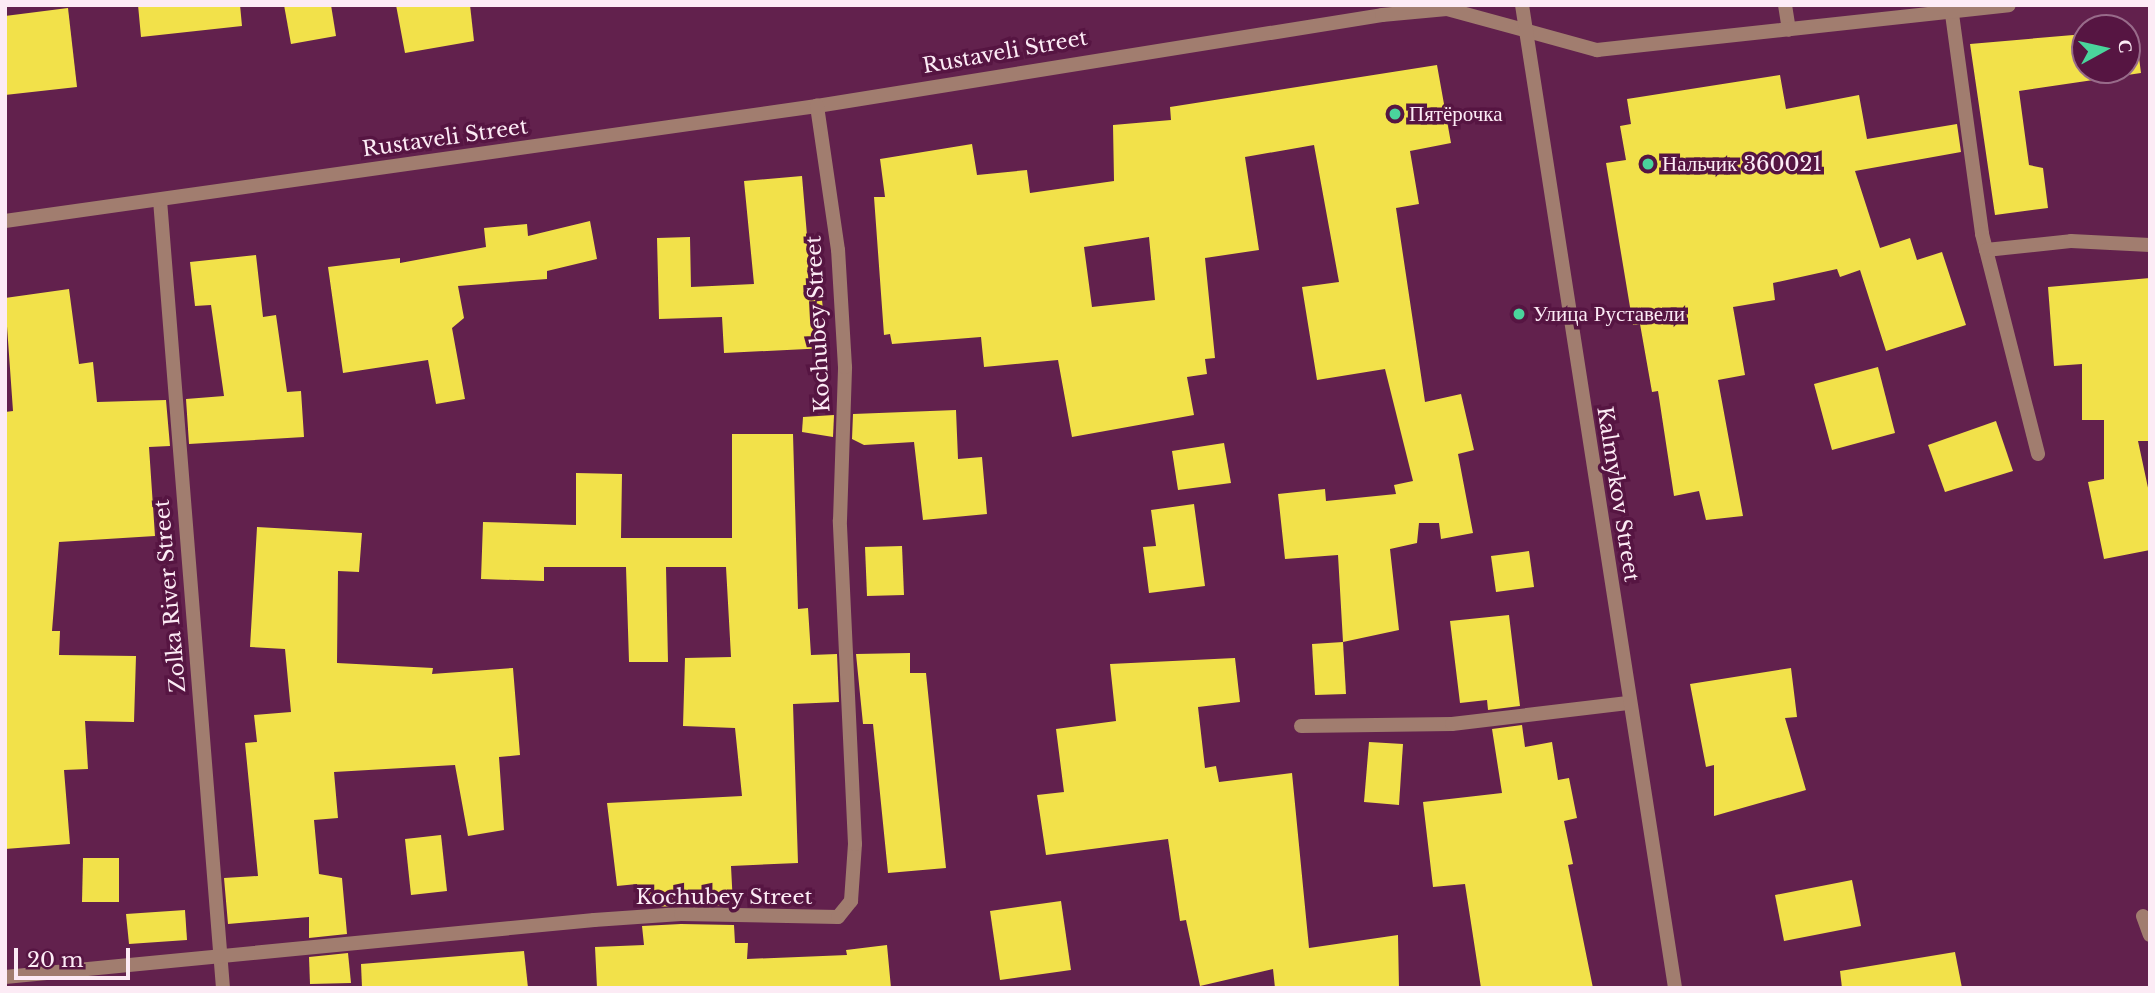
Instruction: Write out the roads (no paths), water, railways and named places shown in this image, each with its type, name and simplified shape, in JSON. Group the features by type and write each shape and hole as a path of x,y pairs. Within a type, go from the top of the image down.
{"street":[{"name":"Kalmykov Street","path":"1522,5 1628,703 1675,988"},
{"path":"1785,5 1789,30"},
{"name":"Rustaveli Street","path":"5,221 817,106 1382,15 1447,9 1597,50 1952,14 2009,5"},
{"path":"1952,14 1986,250 2038,454"},
{"name":"Kochubey Street","path":"5,977 681,914 838,917 851,901 855,844 840,520 845,367 838,250 817,106"},
{"name":"Zolka River Street","path":"160,200 223,988"},
{"path":"1986,250 2071,241 2150,245"},
{"path":"1301,726 1452,724 1628,703"},
{"path":"2143,916 2150,935"}],"place":[{"name":"Пятёрочка","path":"1395,114"},
{"name":"Нальчик 360021","path":"1648,164"},
{"name":"Улица Руставели","path":"1519,314"}]}
